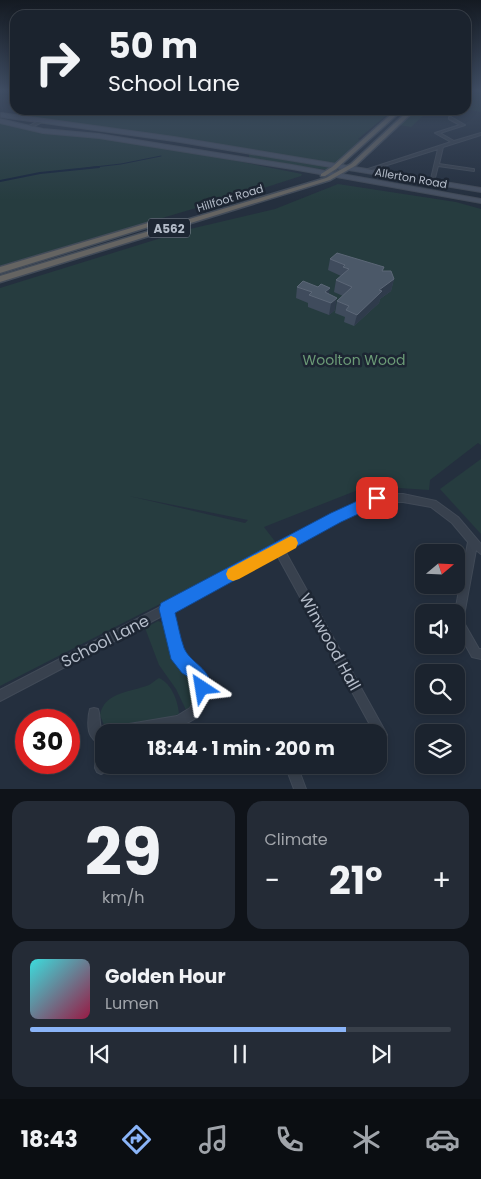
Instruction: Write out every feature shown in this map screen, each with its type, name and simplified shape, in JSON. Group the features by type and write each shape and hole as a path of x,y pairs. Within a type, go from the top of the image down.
{"highway":[{"name":"A562","path":"326,173 337,170 382,127"},
{"name":"A562","path":"349,168 394,127"},
{"name":"Hillfoot Road","path":"0,278 337,170 349,168"},
{"name":"Hillfoot Road","path":"0,270 326,173"}],"main road":[{"path":"29,127 326,173"},
{"name":"Allerton Road","path":"89,127 174,139 337,170 481,201"},
{"path":"356,162 364,171"},
{"name":"Allerton Road","path":"349,168 481,190"},
{"path":"306,169 311,175 308,179"}],"street":[{"path":"453,142 437,133 457,127"},
{"path":"364,171 481,134"},
{"path":"432,182 441,146"},
{"path":"437,165 473,170"},
{"name":"School Lane","path":"0,696 279,550 336,517 377,498 403,498 433,504 455,520 481,550"},
{"path":"473,540 458,622 476,653 481,654"},
{"name":"Winwood Hall","path":"279,550 375,724"},
{"path":"167,609 177,653 201,679 202,697 194,712 179,721 168,724"},
{"path":"94,714 95,732"},
{"path":"294,774 300,789"}],"green space":[{"path":"0,127 22,127 96,137 202,154 302,174 301,176 270,186 0,266"},
{"path":"89,127 373,127 358,139 361,140 336,165 327,170 249,158 249,151"},
{"name":"Woolton Wood","path":"338,184 456,202 481,209 481,445 478,443 430,480 429,490 368,486 264,527 277,544 0,686 0,288 190,229 275,209","holes":["129,496 248,520 245,523"]},
{"path":"481,459 481,534 440,489"},
{"path":"158,621 163,623 175,661 196,684 198,689 195,703 186,710 176,689 159,665 145,628"},
{"path":"159,678 164,681 174,693 179,714 163,719 127,724 104,724 100,715 107,702 119,694 149,685"}],"building":[{"path":"337,253 384,267 382,271 391,271 394,279 379,290 382,291 357,315 346,310 349,306 337,301 352,287 336,280 349,269 343,267 345,265 330,259"},
{"path":"303,281 318,287 321,284 330,288 325,292 337,298 331,303 309,295 312,292 297,287"}],"waterway":[{"path":"86,168 121,164 161,156"},
{"path":"0,181 40,173 99,167"}],"slow traffic":[{"path":"233,574 291,543"}],"route":[{"path":"202,688 201,679 177,653 167,609 279,550 336,517 377,498"}]}
